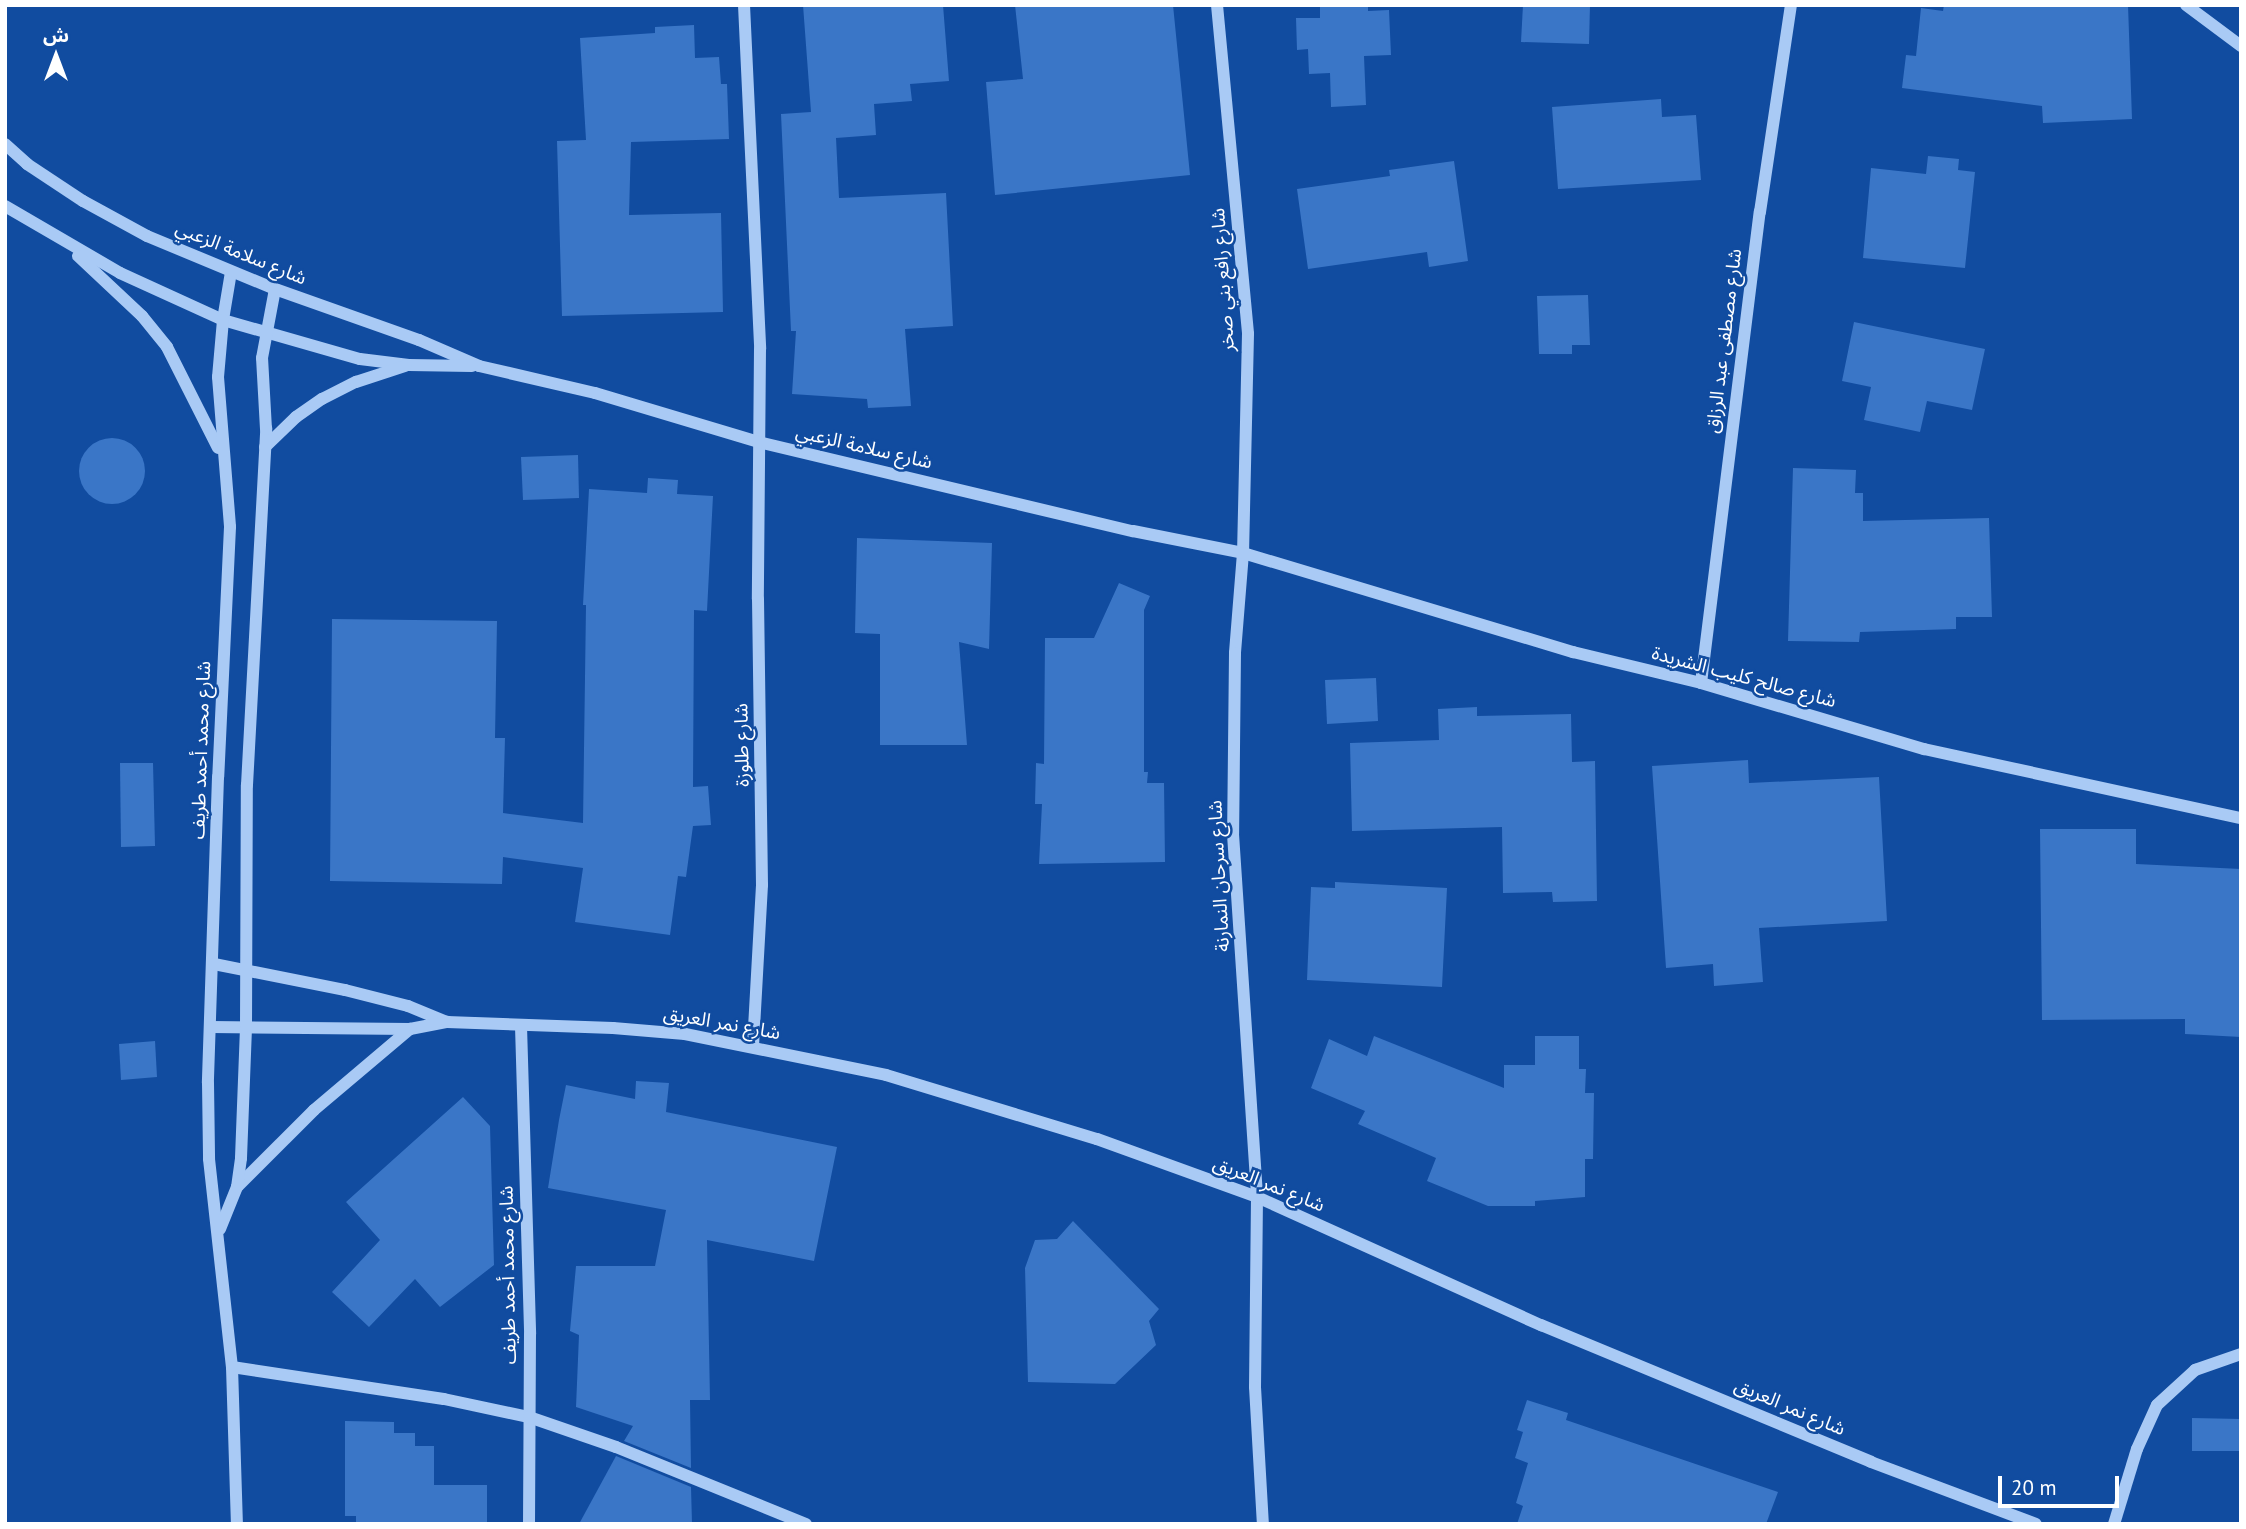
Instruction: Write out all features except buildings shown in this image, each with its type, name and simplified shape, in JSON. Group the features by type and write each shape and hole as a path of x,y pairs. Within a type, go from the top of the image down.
{"street":[{"name":"شارع طلوزة","path":"744,5 760,349 758,442 762,885 753,1046"},
{"name":"شارع رافع بني صخر","path":"1217,5 1248,334 1243,553"},
{"name":"شارع مصطفى عبد الرزاق","path":"1701,683 1760,212 1791,5"},
{"path":"2186,5 2241,46"},
{"name":"شارع سلامة الزعبي","path":"5,145 27,164 83,201 147,236 231,272 419,340 480,366 594,393 758,442 1133,531 1243,553"},
{"name":"شارع سلامة الزعبي","path":"5,206 62,242 120,273 223,320 360,359 409,365 480,366"},
{"path":"62,242 142,316 167,346 202,410 222,457"},
{"name":"شارع محمد أحمد طريف","path":"231,272 218,377 222,457 230,527 218,778 209,1159 232,1367 237,1524"},
{"name":"شارع محمد أحمد طريف","path":"219,1231 237,1187 246,1026 247,785 265,447 262,358 275,289"},
{"path":"265,447 296,417 322,399 356,382 409,365"},
{"name":"شارع صالح كليب الشريدة","path":"1243,553 1573,652 1701,683 1924,748 2241,818"},
{"name":"شارع سرحان النمارنة","path":"1243,553 1235,653 1233,834 1257,1197 1255,1387 1263,1524"},
{"name":"شارع نمر العريق","path":"214,964 247,968 408,1006 447,1022"},
{"name":"شارع نمر العريق","path":"211,1027 410,1029 447,1022 685,1034 886,1075 1097,1139 1257,1197 1541,1325 1871,1462 2036,1524"},
{"name":"شارع محمد أحمد طريف","path":"521,1026 530,1334 528,1524"},
{"path":"237,1187 314,1110 410,1029"},
{"path":"2114,1524 2137,1449 2157,1405 2195,1370 2241,1354"},
{"path":"232,1367 444,1399 529,1418 616,1447 806,1524"}]}
